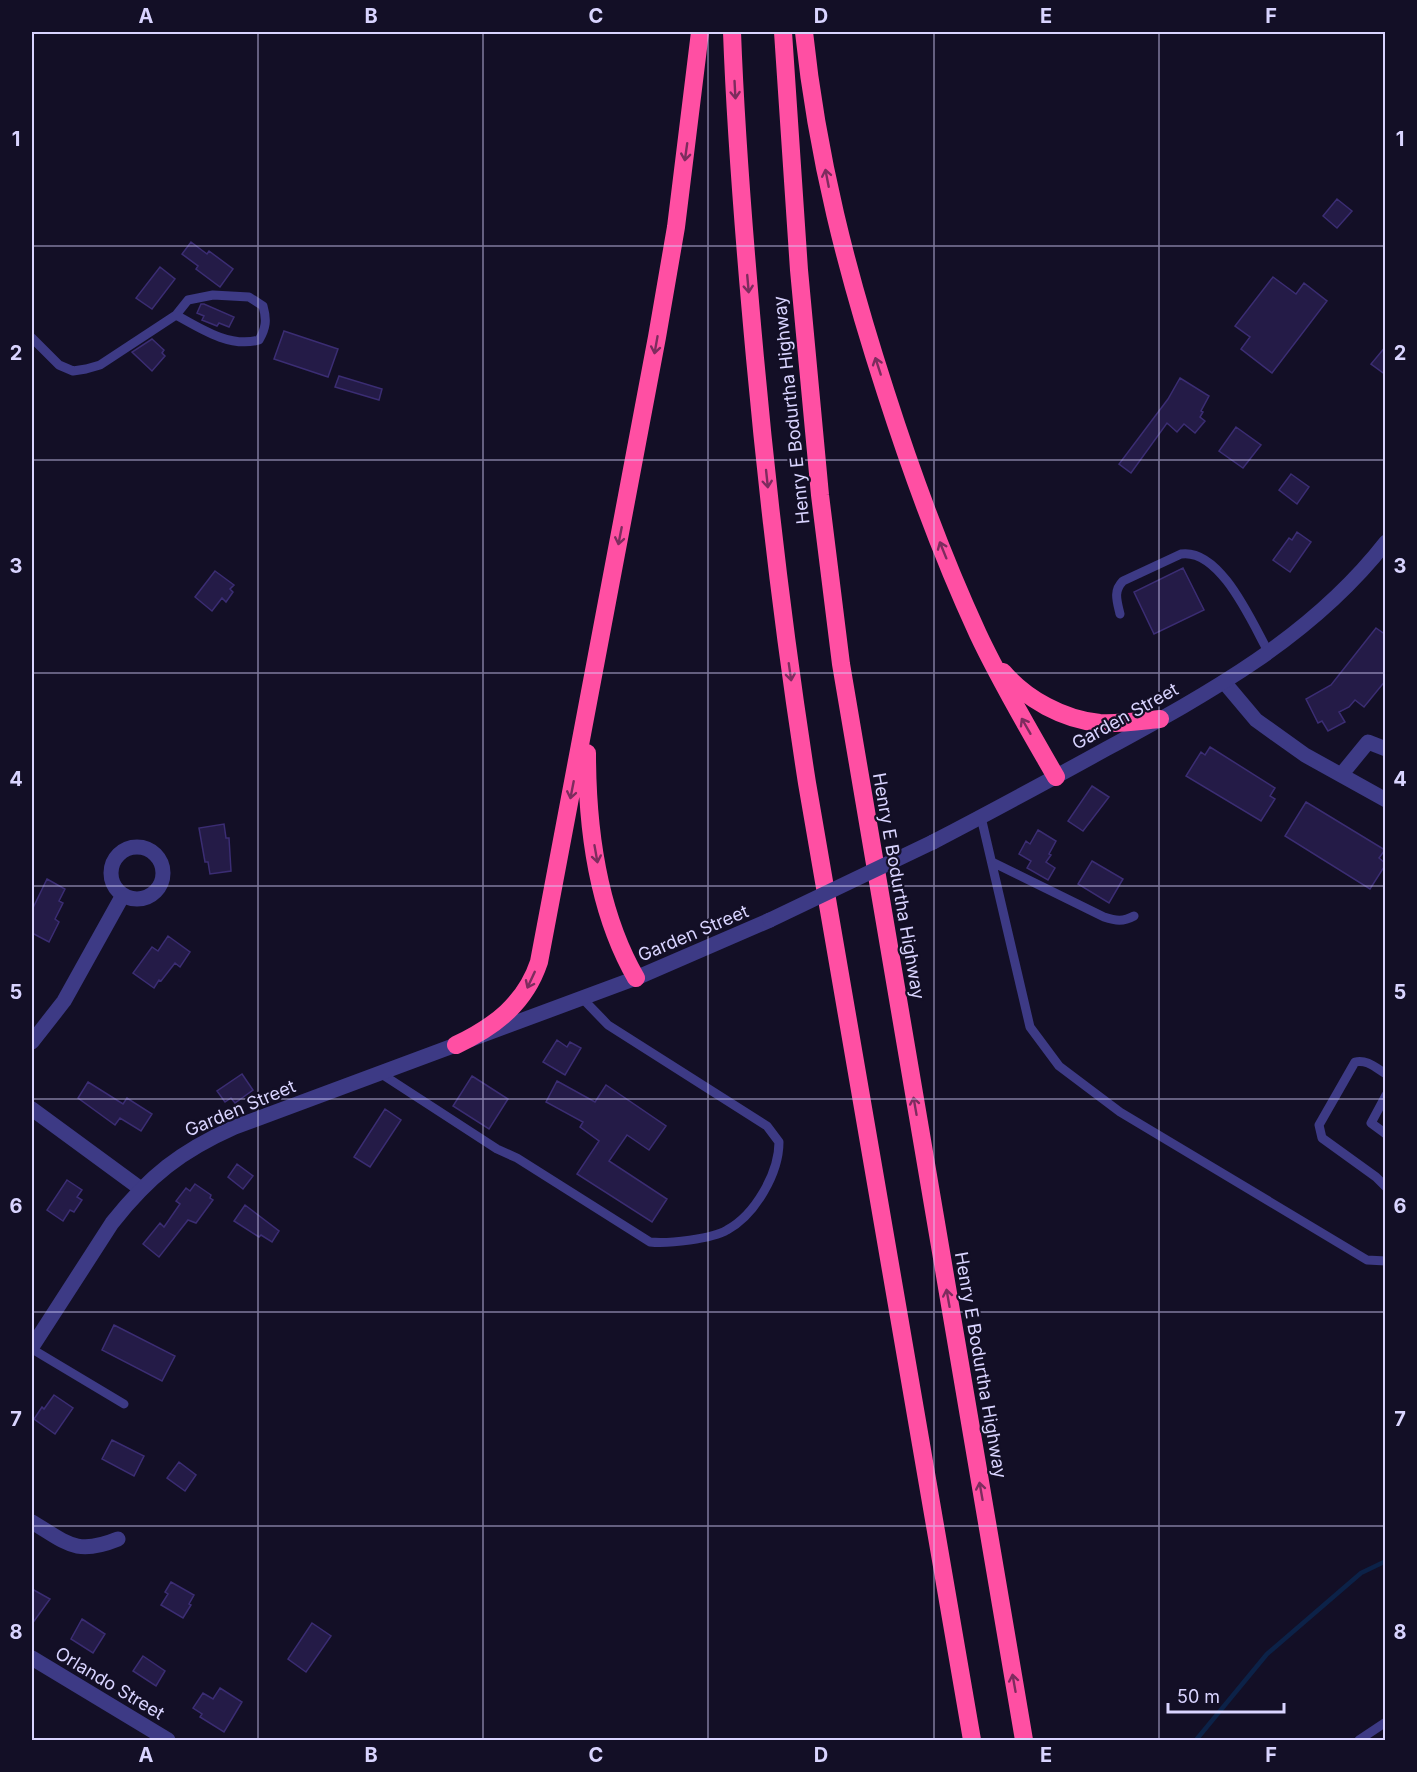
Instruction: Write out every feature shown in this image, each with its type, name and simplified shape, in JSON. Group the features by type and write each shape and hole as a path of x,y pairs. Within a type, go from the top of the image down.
{"highway":[{"path":"456,1045 480,1033 502,1017 521,999 534,976 547,922 667,281 700,32"},
{"name":"Henry E Bodurtha Highway","path":"732,32 747,275 770,513 790,671 807,783 972,1740"},
{"name":"Henry E Bodurtha Highway","path":"783,32 799,270 823,517 841,664 1024,1740"},
{"path":"804,32 823,158 850,277 905,451 977,633 1009,696 1056,777"},
{"path":"977,633 1010,679 1032,698 1047,706 1073,717 1098,723 1160,720"},
{"path":"594,670 588,713 587,756 588,795 594,843 609,913 626,962 636,978"}],"street":[{"name":"Garden Street","path":"32,1348 112,1223 141,1189 177,1157 213,1137 636,978 770,920 981,818 1160,720 1269,653 1293,636 1328,605 1386,542"},
{"path":"1224,682 1256,720 1305,755 1386,800"},
{"path":"1341,775 1368,742 1386,749"},
{"path":"32,1042 54,1017 64,1001 123,895"},
{"path":"32,1109 141,1189"},
{"path":"32,1522 74,1546 87,1548 101,1546 118,1539"},
{"name":"Orlando Street","path":"32,1658 168,1740"}],"lane":[{"path":"32,338 60,364 72,371 100,364 176,315 188,300 213,295 249,297 263,306 267,319 264,332 259,340 236,343 176,315"},
{"path":"1120,614 1116,598 1117,588 1123,581 1181,554 1196,555 1226,579 1269,653"},
{"path":"981,818 1030,1027 1059,1066 1120,1112 1367,1260 1386,1261"},
{"path":"992,862 1104,917 1118,921 1134,916"},
{"path":"380,1073 497,1149 518,1158 650,1242 665,1244 727,1231 751,1210 769,1182 777,1164 778,1142 767,1126 608,1025 582,998"},
{"path":"1386,1074 1368,1062 1355,1062 1319,1125 1322,1138 1376,1177 1386,1187"},
{"path":"1386,1095 1371,1123 1386,1134"},
{"path":"32,1348 124,1404"},
{"path":"1359,1740 1386,1722"}],"building":[{"path":"1337,199 1352,211 1337,228 1323,216"},
{"path":"191,242 207,254 209,251 233,269 220,287 196,269 198,266 182,254"},
{"path":"160,267 175,279 152,309 136,298"},
{"path":"1273,277 1296,294 1304,283 1327,301 1272,373 1241,349 1250,337 1235,326"},
{"path":"201,304 234,317 229,327 219,323 217,326 202,320 204,316 197,313"},
{"path":"284,331 338,349 328,377 274,359"},
{"path":"152,339 164,350 162,353 165,356 152,371 132,352"},
{"path":"1386,346 1386,375 1371,364"},
{"path":"339,376 382,389 379,400 335,387"},
{"path":"1180,378 1209,396 1200,417 1205,421 1195,433 1184,424 1177,432 1167,423 1131,473 1119,464 1168,399"},
{"path":"1236,427 1261,445 1243,468 1219,451"},
{"path":"1291,474 1309,487 1297,504 1279,490"},
{"path":"1297,532 1311,542 1290,572 1273,560 1289,538 1292,540"},
{"path":"1183,568 1204,610 1154,634 1134,592"},
{"path":"215,571 234,585 230,589 233,592 226,602 222,598 212,611 195,597"},
{"path":"1376,628 1386,635 1386,680 1364,707 1355,700 1349,707 1339,712 1345,722 1328,731 1322,721 1318,723 1306,699 1331,685"},
{"path":"1210,747 1275,788 1270,796 1275,799 1261,821 1186,776 1201,752 1205,755"},
{"path":"1092,786 1109,797 1083,831 1068,821"},
{"path":"1306,802 1385,850 1379,858 1386,864 1370,889 1285,836"},
{"path":"224,824 226,838 229,838 231,871 210,874 208,862 205,862 199,828"},
{"path":"1038,830 1056,841 1046,862 1055,868 1048,880 1027,868 1031,861 1019,854 1026,841 1030,844"},
{"path":"1092,861 1123,879 1109,903 1078,884"},
{"path":"47,879 65,889 59,901 63,903 55,919 59,922 49,942 32,933 32,910"},
{"path":"168,936 190,952 180,967 175,963 154,988 133,973 152,947 158,951"},
{"path":"557,1040 567,1047 570,1042 581,1048 565,1075 543,1062"},
{"path":"242,1074 253,1090 235,1103 231,1098 225,1102 217,1091"},
{"path":"472,1076 508,1099 489,1129 453,1106"},
{"path":"557,1081 595,1102 606,1085 666,1126 649,1150 627,1135 609,1161 667,1199 652,1222 577,1174 599,1141 580,1127 583,1122 546,1102"},
{"path":"88,1082 123,1104 127,1098 152,1114 141,1131 120,1118 115,1125 78,1098"},
{"path":"385,1109 401,1120 370,1167 354,1157"},
{"path":"237,1164 253,1176 243,1189 228,1177"},
{"path":"67,1180 82,1190 77,1197 82,1200 74,1212 70,1210 63,1221 47,1210"},
{"path":"195,1184 211,1195 210,1198 213,1200 196,1223 188,1220 159,1257 143,1244 160,1223 164,1227 180,1204 176,1201 186,1188 190,1191"},
{"path":"245,1205 279,1231 272,1242 261,1235 259,1237 234,1221"},
{"path":"114,1325 175,1356 162,1381 102,1350"},
{"path":"54,1395 73,1408 55,1434 34,1419"},
{"path":"112,1440 144,1456 134,1476 102,1459"},
{"path":"179,1462 196,1475 185,1491 167,1478"},
{"path":"171,1582 194,1595 183,1618 161,1605 168,1594 165,1592"},
{"path":"32,1589 50,1599 32,1624"},
{"path":"82,1619 105,1634 93,1653 71,1639"},
{"path":"312,1623 331,1636 306,1672 288,1659"},
{"path":"143,1656 165,1671 156,1686 133,1671"},
{"path":"220,1688 242,1702 224,1732 200,1717 202,1714 193,1708 203,1693 213,1699"}],"waterway":[{"path":"1196,1740 1267,1654 1361,1573 1386,1561"}]}
